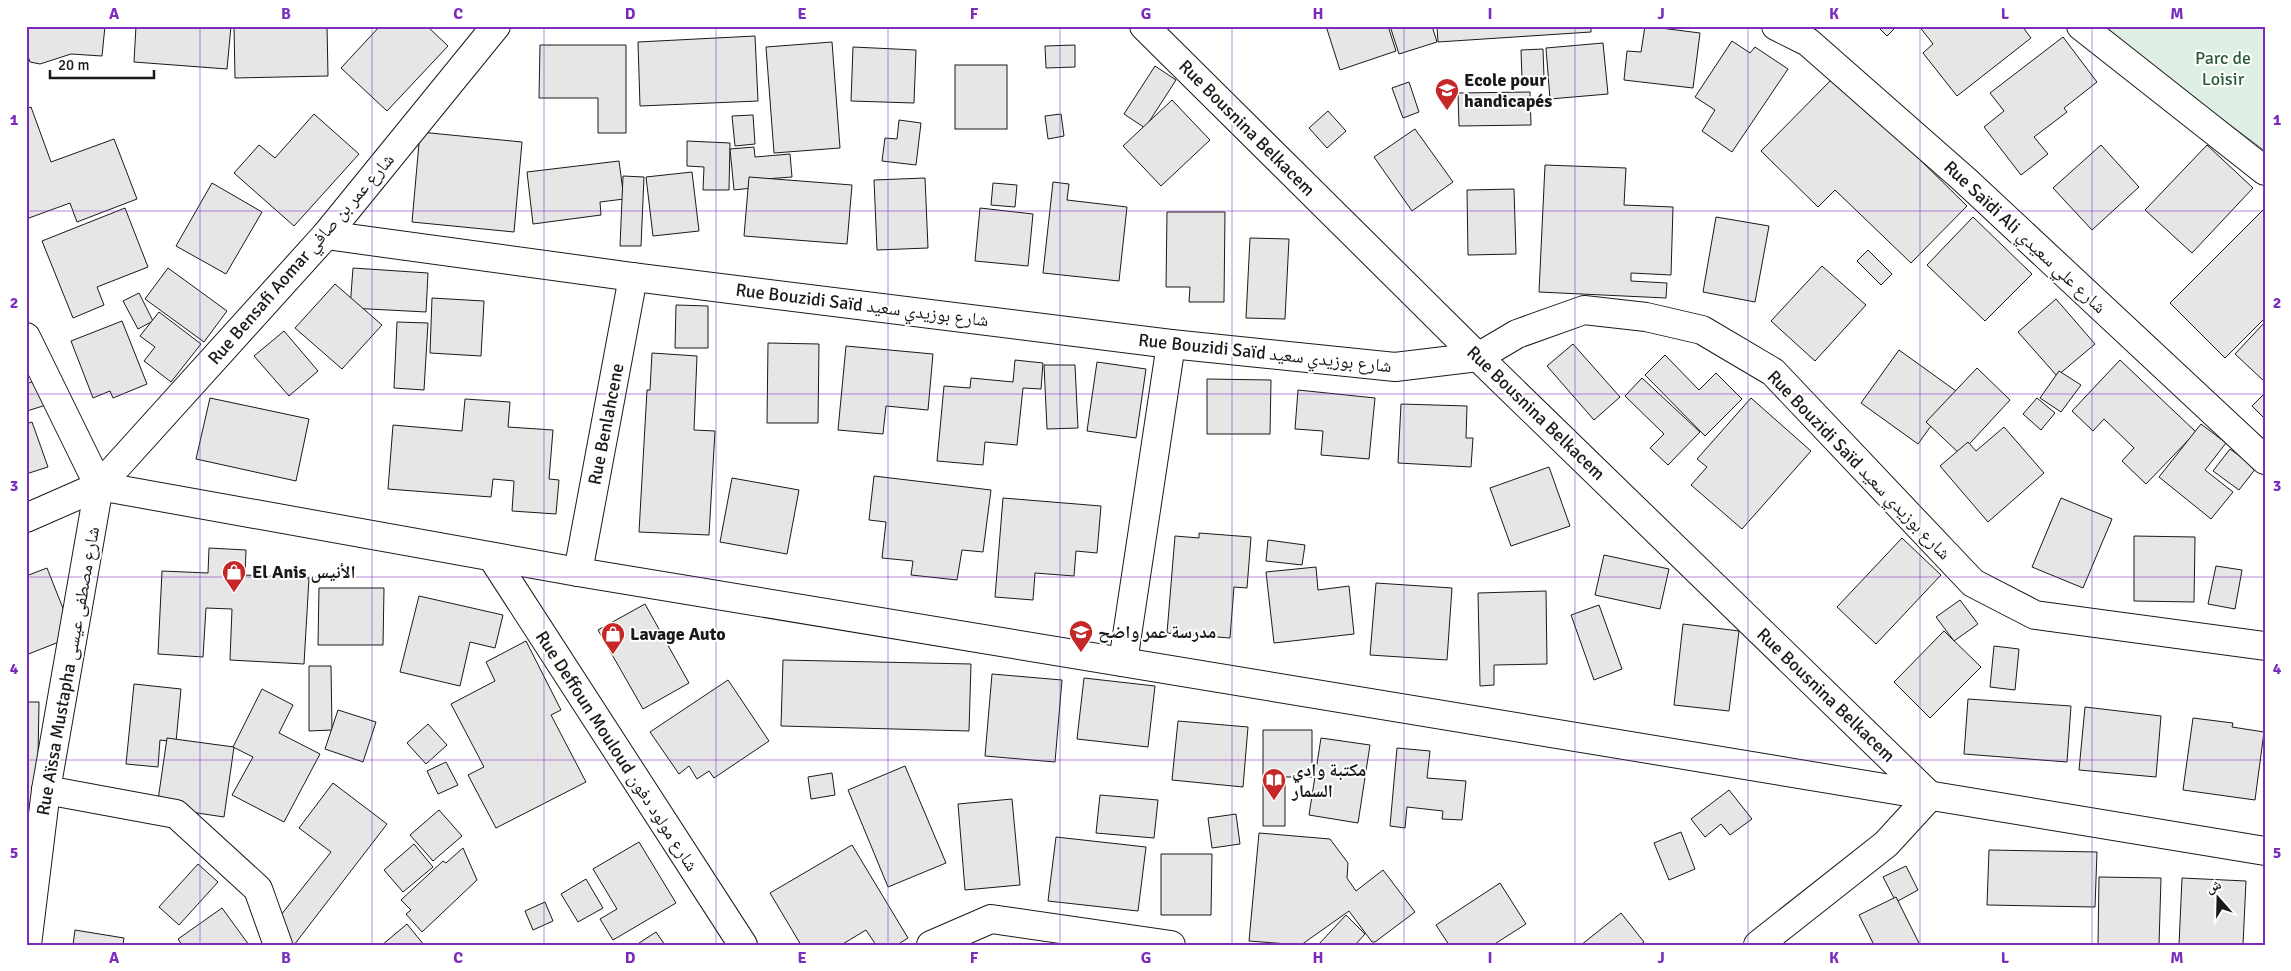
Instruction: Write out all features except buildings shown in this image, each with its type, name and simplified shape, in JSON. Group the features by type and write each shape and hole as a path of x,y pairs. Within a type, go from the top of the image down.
{"street":[{"name":"Rue Bensafi Aomar شارع عمر بن صافي","path":"99,486 326,235 496,26"},
{"name":"Rue Bousnina Belkacem","path":"1144,26 1478,357 1930,796"},
{"name":"Rue Saïdi Ali شارع علي سعيدي","path":"1776,26 1808,42 1966,181 2265,460"},
{"path":"2081,26 2265,171"},
{"name":"Rue Bouzidi Saïd شارع بوزيدي سعيد","path":"326,235 633,277 1171,344 1395,367 1478,357 1517,334 1584,310 1646,317 1702,330 1772,372 1972,583 2035,615 2265,646"},
{"name":"Rue Benlahcene","path":"578,572 633,277"},
{"path":"26,337 99,486"},
{"path":"1123,662 1171,344"},
{"path":"26,518 99,486 578,572 2265,851"},
{"name":"Rue Aïssa Mustapha شارع مصطفى عيسى","path":"27,945 46,790 99,486"},
{"name":"Rue Deffoun Mouloud شارع مولود دفون","path":"492,557 742,945"},
{"path":"46,790 176,814 258,889 278,945"},
{"path":"1758,945 1886,844 1930,796"},
{"path":"931,945 991,919 1171,945"}],"green space":[{"name":"Parc de Loisir","path":"2097,26 2265,26 2265,151"}],"place":[{"name":"Ecole pour handicapés","path":"1447,111"},
{"name":"El Anis الأنيس","path":"234,593"},
{"name":"مدرسة عمر واضح","path":"1081,653"},
{"name":"Lavage Auto","path":"613,655"},
{"name":"مكتبة وادي السمار","path":"1274,801"}]}
